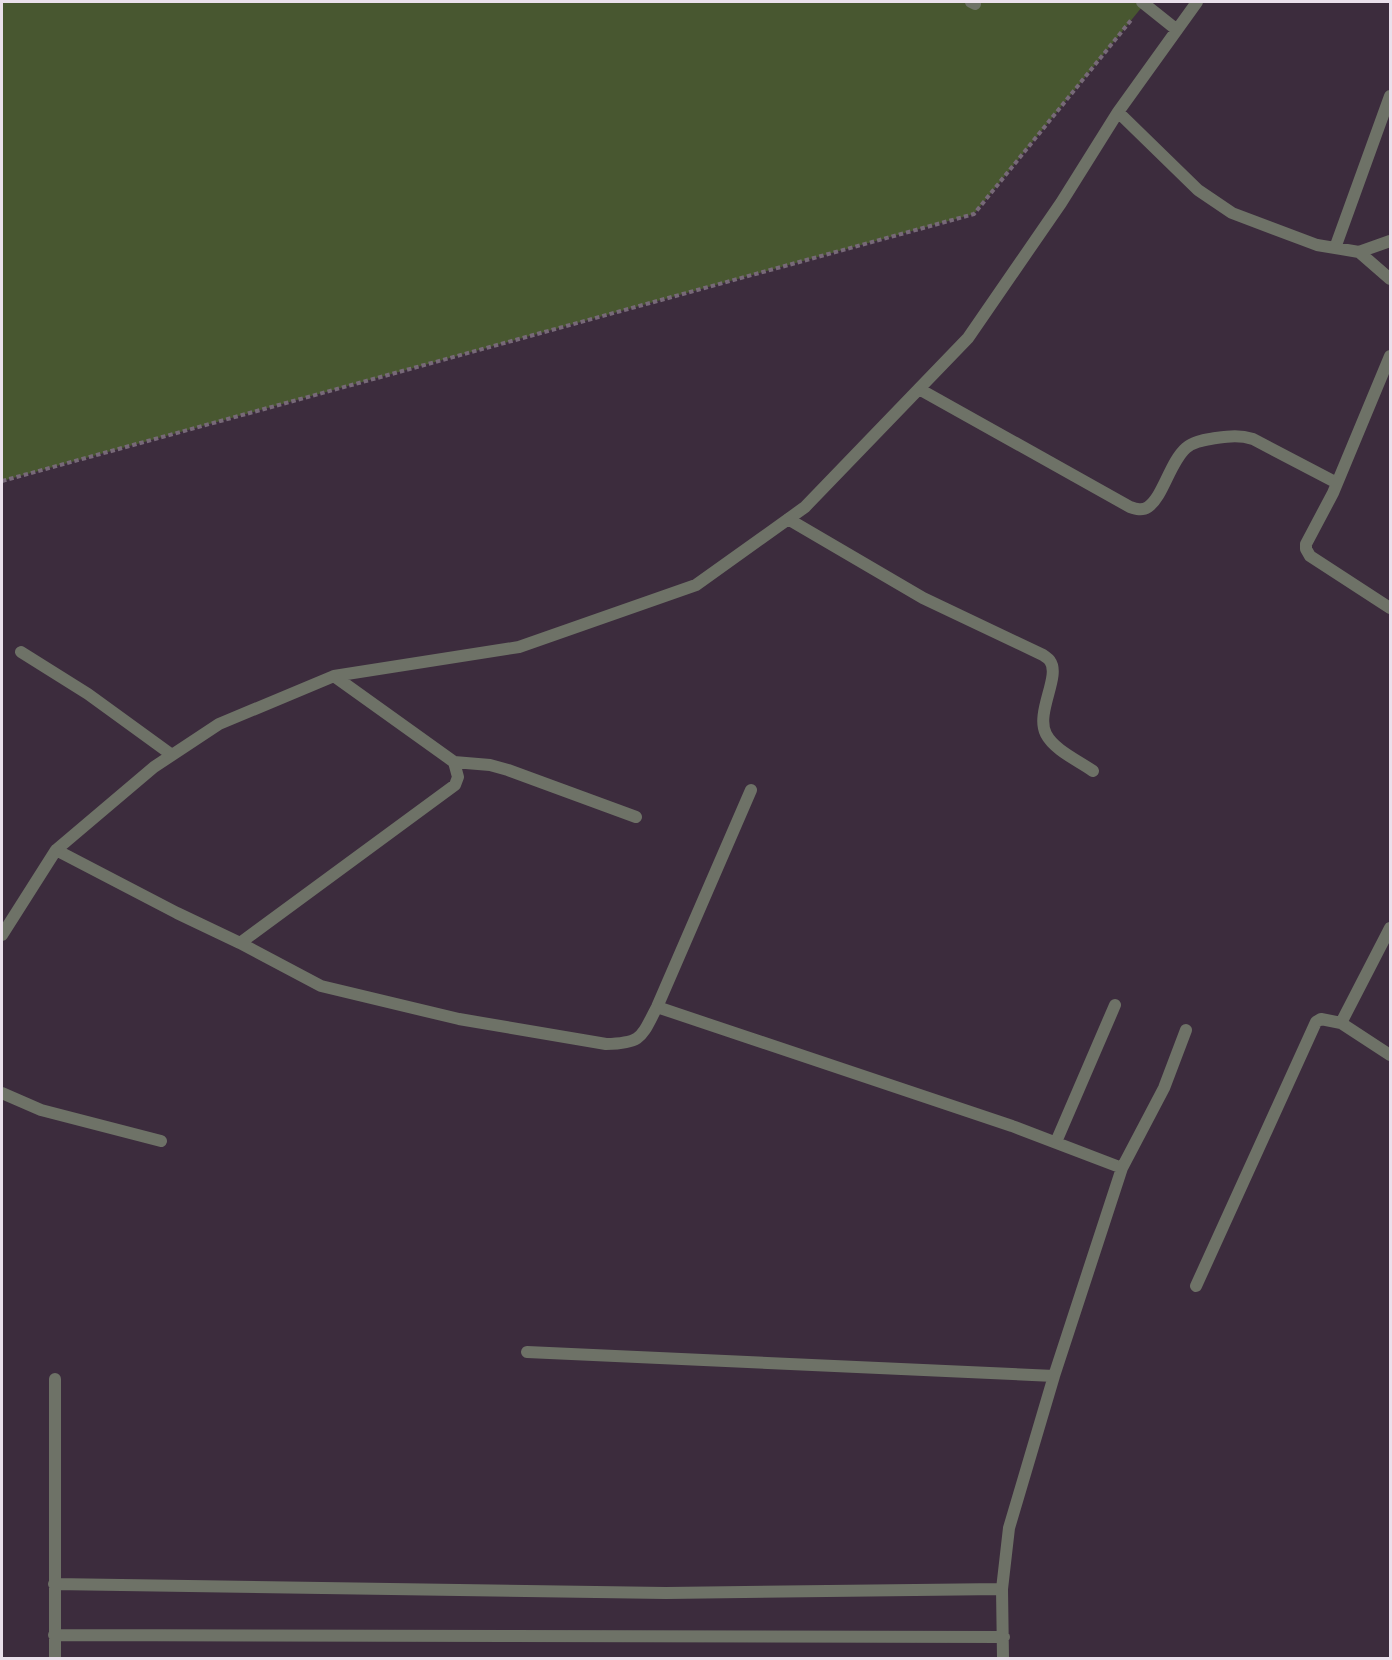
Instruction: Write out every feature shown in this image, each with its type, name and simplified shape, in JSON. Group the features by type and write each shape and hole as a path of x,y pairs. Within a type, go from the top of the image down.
{"street":[{"path":"2,935 56,850 154,767 219,724 334,676 519,647 696,585 805,507 968,338 1061,203 1118,112 1197,2"},
{"path":"1140,6 1177,30"},
{"path":"1335,248 1390,96"},
{"path":"1118,112 1198,190 1232,213 1317,244 1335,248 1359,252 1390,241"},
{"path":"1359,252 1390,279"},
{"path":"1390,356 1337,483 1306,544 1310,555 1390,608"},
{"path":"919,389 1130,507 1140,510 1148,507 1155,500 1180,454 1186,448 1196,442 1232,436 1253,439 1337,483"},
{"path":"788,519 923,598 1043,655 1051,661 1053,669 1043,725 1047,736 1059,748 1093,771"},
{"path":"21,651 88,694 172,755"},
{"path":"240,943 455,785 458,777 458,770 454,762 334,676"},
{"path":"454,762 490,765 508,770 636,817"},
{"path":"56,850 332,990 459,1019 606,1044 630,1044 643,1034 657,1007 751,790"},
{"path":"1341,1023 1390,928"},
{"path":"1056,1142 1115,1005"},
{"path":"657,1007 1056,1142 1122,1167"},
{"path":"1196,1286 1317,1022 1321,1019 1341,1023 1390,1055"},
{"path":"1004,1659 1002,1589 1009,1528 1054,1376 1122,1167 1164,1088 1186,1030"},
{"path":"2,1092 41,1110 161,1141"},
{"path":"527,1352 1054,1376"},
{"path":"55,1379 55,1659"},
{"path":"54,1584 666,1593 1002,1589"},
{"path":"54,1635 1004,1637"}],"path":[{"path":"2,481 974,214 1140,6"}],"green space":[{"path":"2,2 1146,2 974,214 2,481"}]}
